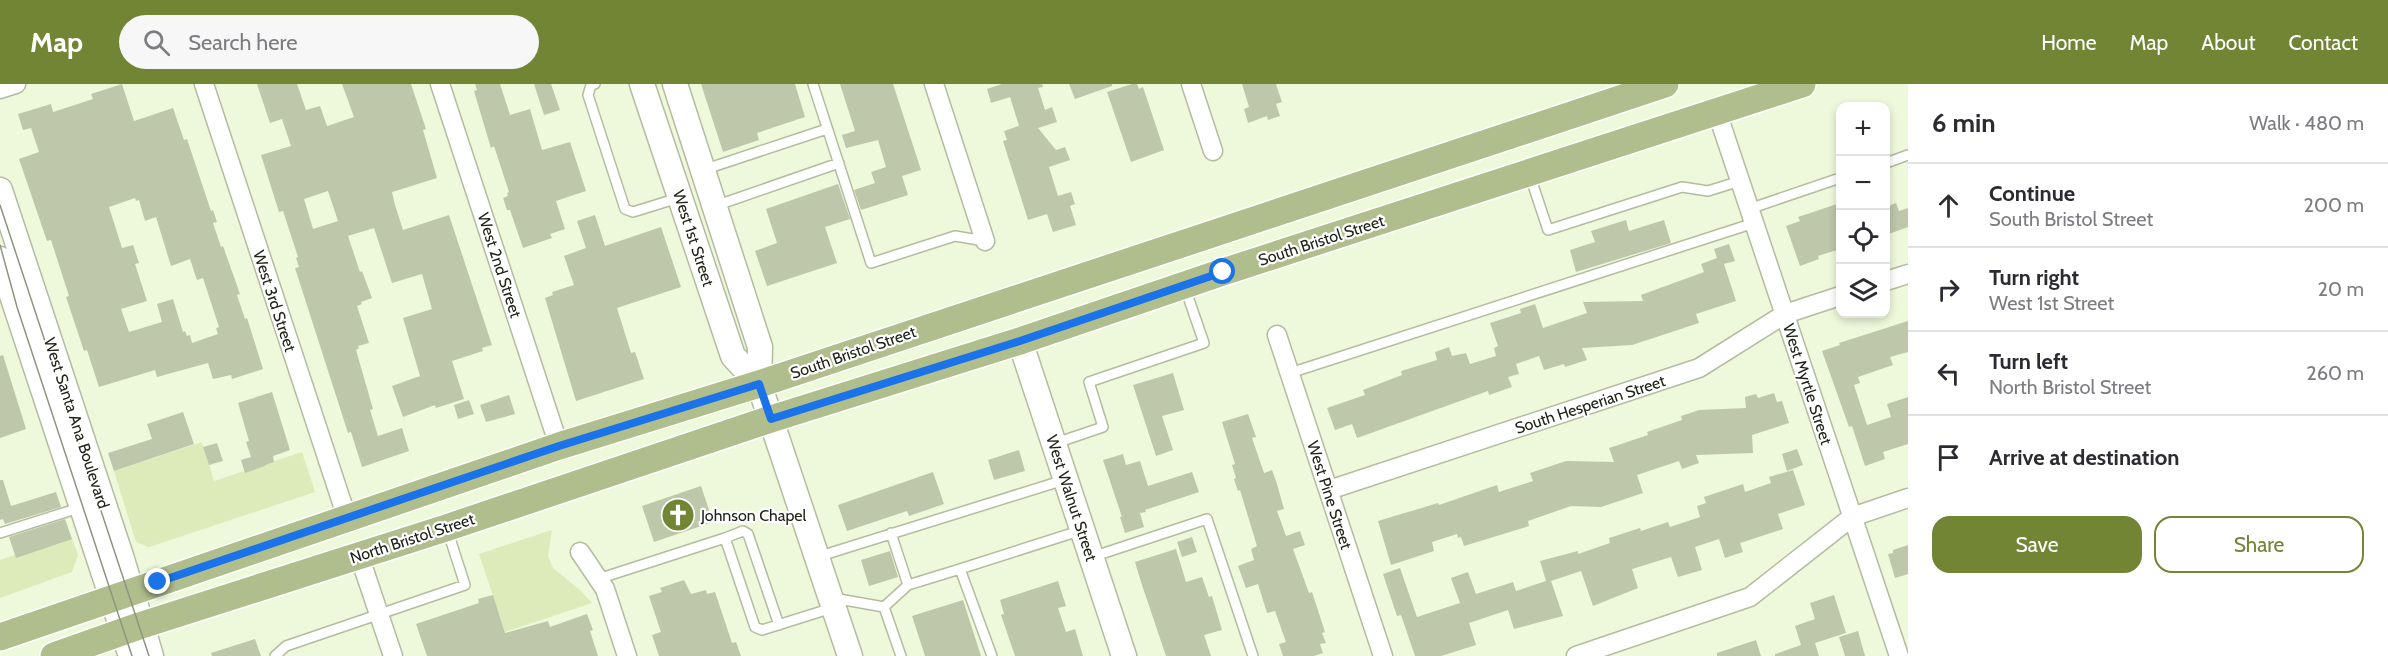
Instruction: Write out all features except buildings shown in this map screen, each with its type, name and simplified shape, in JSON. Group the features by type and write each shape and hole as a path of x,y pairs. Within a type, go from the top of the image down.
{"main road":[{"name":"West 1st Street","path":"642,84 733,356 759,384"},
{"name":"West 1st Street","path":"675,84 760,347 759,384 850,656"},
{"name":"South Bristol Street","path":"759,384 1665,84"},
{"name":"South Bristol Street","path":"771,419 1020,341 1184,285 1802,84"},
{"name":"West Santa Ana Boulevard","path":"0,190 122,595 131,638 151,656"},
{"name":"West Santa Ana Boulevard","path":"0,259 82,507 122,595"},
{"name":"West Walnut Street","path":"1020,341 1124,656"},
{"path":"0,637 559,446 759,384"},
{"name":"North Bristol Street","path":"67,654 131,638 359,555 771,419"}],"street":[{"path":"0,89 16,84"},
{"name":"West 3rd Street","path":"204,84 346,518"},
{"name":"West 2nd Street","path":"440,84 559,446"},
{"path":"934,84 985,241"},
{"path":"1191,84 1213,151"},
{"name":"West Myrtle Street","path":"1717,112 1899,656"},
{"path":"1890,280 1908,274"},
{"name":"South Hesperian Street","path":"1329,490 1699,368 1785,314 1836,297"},
{"name":"West Pine Street","path":"1277,335 1383,656"},
{"path":"1576,656 1750,597 1852,517 1908,498"},
{"path":"580,552 605,590 627,656"},
{"path":"359,555 393,656"}],"lane":[{"path":"595,84 591,85 588,95 625,209 633,212 680,197"},
{"path":"813,84 871,263 955,236 985,241"},
{"path":"703,170 827,129"},
{"path":"1890,162 1908,155"},
{"path":"715,206 839,163"},
{"path":"1529,173 1548,230 1682,187 1708,191 1740,181"},
{"path":"1290,373 1752,216 1836,180"},
{"path":"1054,444 1103,427 1089,382 1204,343 1184,285"},
{"path":"817,557 1066,479"},
{"path":"0,533 82,507"},
{"path":"1092,557 1207,519 1253,656"},
{"path":"276,656 286,646 465,585 446,528"},
{"path":"725,538 755,627 762,630 832,602 884,606 908,585 1083,530"},
{"path":"598,579 743,531 748,534 779,625"},
{"path":"891,533 908,585"},
{"path":"960,569 992,656"},
{"path":"884,606 901,656"}],"green space":[{"path":"202,442 214,481 302,452 315,492 149,547 136,542 114,471"},
{"path":"552,530 548,556 553,568 592,603 505,632 479,554"},
{"path":"71,536 78,555 72,572 0,598 0,560"}],"tram line":[{"path":"0,205 149,656"},
{"path":"0,245 17,307 132,656"}],"place":[{"name":"Johnson Chapel","path":"678,515"}],"route":[{"path":"158,582 559,446 759,384 771,419 1020,341 1223,272"}]}
